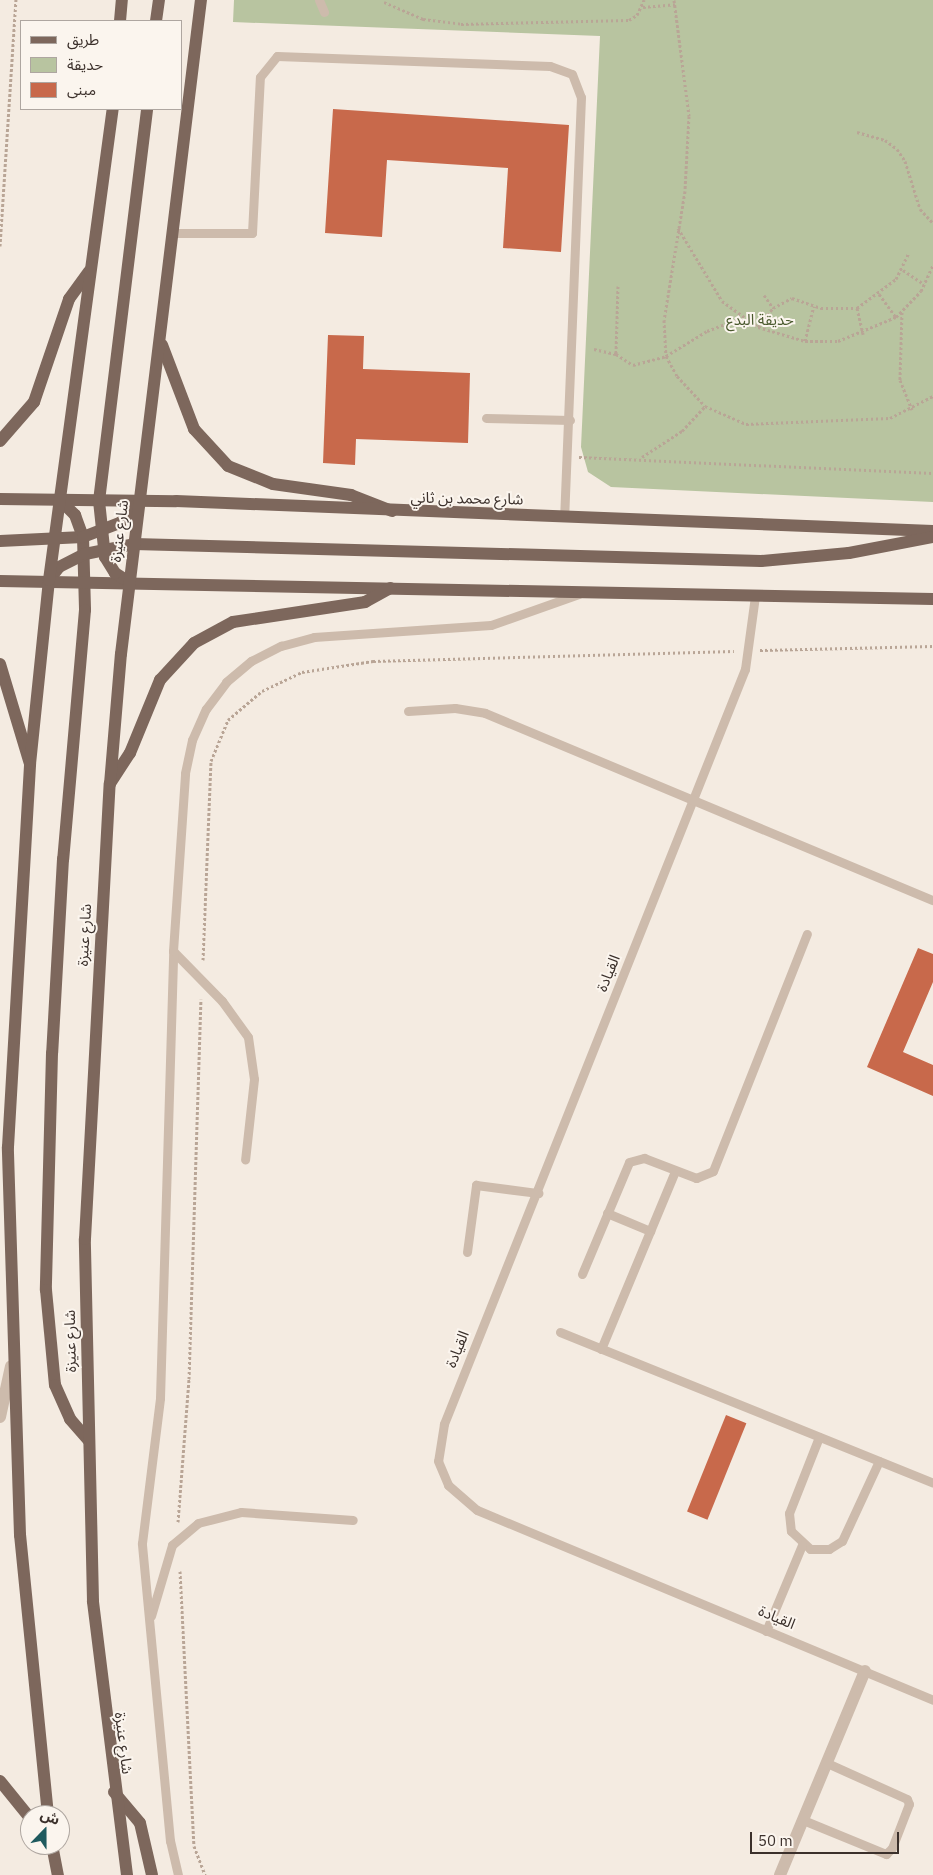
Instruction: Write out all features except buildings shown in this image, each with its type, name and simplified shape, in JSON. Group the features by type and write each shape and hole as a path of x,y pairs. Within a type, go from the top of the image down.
{"main road":[{"path":"120,20 122,0"},
{"path":"156,20 159,0"},
{"name":"شارع عنيزة","path":"127,1875 114,1792 93,1602 85,1239 110,784 129,582 176,233 201,0"},
{"path":"47,1805 20,1535 11,1366 8,1146 30,764 48,580 89,271 113,110"},
{"path":"129,582 109,566 100,532 99,501 147,110"},
{"path":"0,441 34,402 69,299 89,271"},
{"path":"162,345 194,429 228,466 273,484 351,495 396,513"},
{"name":"شارع محمد بن ثاني","path":"0,499 59,499 396,513 564,517 933,531"},
{"path":"59,499 75,515 85,554 86,581 52,1043 46,1290 55,1385 70,1419 88,1440"},
{"path":"0,541 53,541 82,537 100,532 128,517 139,502"},
{"path":"48,580 60,567 85,554 103,548 134,544 760,561 849,553 933,537"},
{"path":"0,581 48,580 933,599"},
{"path":"110,784 130,753 160,680 194,643 233,622 365,602 390,588"},
{"path":"0,664 30,764"},
{"path":"0,1780 20,1805"},
{"path":"114,1792 140,1823 152,1875"},
{"path":"54,1855 58,1875"}],"street":[{"path":"0,1417 11,1366"},
{"path":"780,1875 865,1672"}],"lane":[{"path":"319,0 324,12"},
{"path":"176,233 252,233 260,77 277,56 562,67 576,79 580,97 570,420 564,517"},
{"path":"486,418 570,420"},
{"path":"178,1875 170,1841 149,1624 142,1527 160,1398 173,951 188,756 206,709 238,671 266,652 297,640 490,624 584,591"},
{"name":"القيادة","path":"755,596 749,651 696,801 440,1436 438,1461 448,1485 477,1510 933,1700"},
{"path":"408,711 455,708 485,713 933,900"},
{"path":"582,1274 607,1213 634,1159 696,1178 713,1171 807,934"},
{"path":"173,951 242,1025 252,1051 245,1160"},
{"path":"601,1349 675,1171"},
{"path":"467,1252 476,1185 538,1192"},
{"path":"607,1213 650,1230"},
{"path":"560,1332 933,1483"},
{"path":"819,1437 789,1513 791,1531 802,1545 819,1550 842,1541 879,1461"},
{"path":"149,1624 164,1566 179,1538 198,1523 240,1512 353,1520"},
{"path":"766,1631 802,1545"},
{"path":"803,1820 886,1854 892,1848 909,1804 906,1799 827,1763"}],"path":[{"path":"0,246 16,0"},
{"path":"643,7 644,0"},
{"path":"384,2 423,19 461,24 629,20 643,7 675,2 689,116 678,228 665,300 666,356 690,393 705,406 725,418 767,425 868,421 912,410 933,396"},
{"path":"857,132 885,140 897,149 905,161 920,209 933,223"},
{"path":"678,228 707,282 741,318 758,327 805,341 838,341 863,334 896,317 924,284 933,265"},
{"path":"758,327 773,308 792,298 814,306 857,308 880,294 902,270 908,254"},
{"path":"902,270 924,284"},
{"path":"616,354 618,286"},
{"path":"880,294 896,317"},
{"path":"764,295 773,308"},
{"path":"805,341 814,306"},
{"path":"857,308 863,334"},
{"path":"902,311 900,380 912,410"},
{"path":"594,349 616,354 633,365 666,356 707,331 741,318"},
{"path":"640,458 682,431 705,406"},
{"path":"568,457 640,458 933,473"},
{"path":"179,1538 177,1498 189,1380 211,761 228,720 262,692 302,672 373,660 933,646"},
{"path":"180,1568 194,1846 205,1875"}],"green space":[{"name":"حديقة البدع","path":"234,0 933,0 933,502 611,487 588,472 581,447 600,36 233,22"}]}
